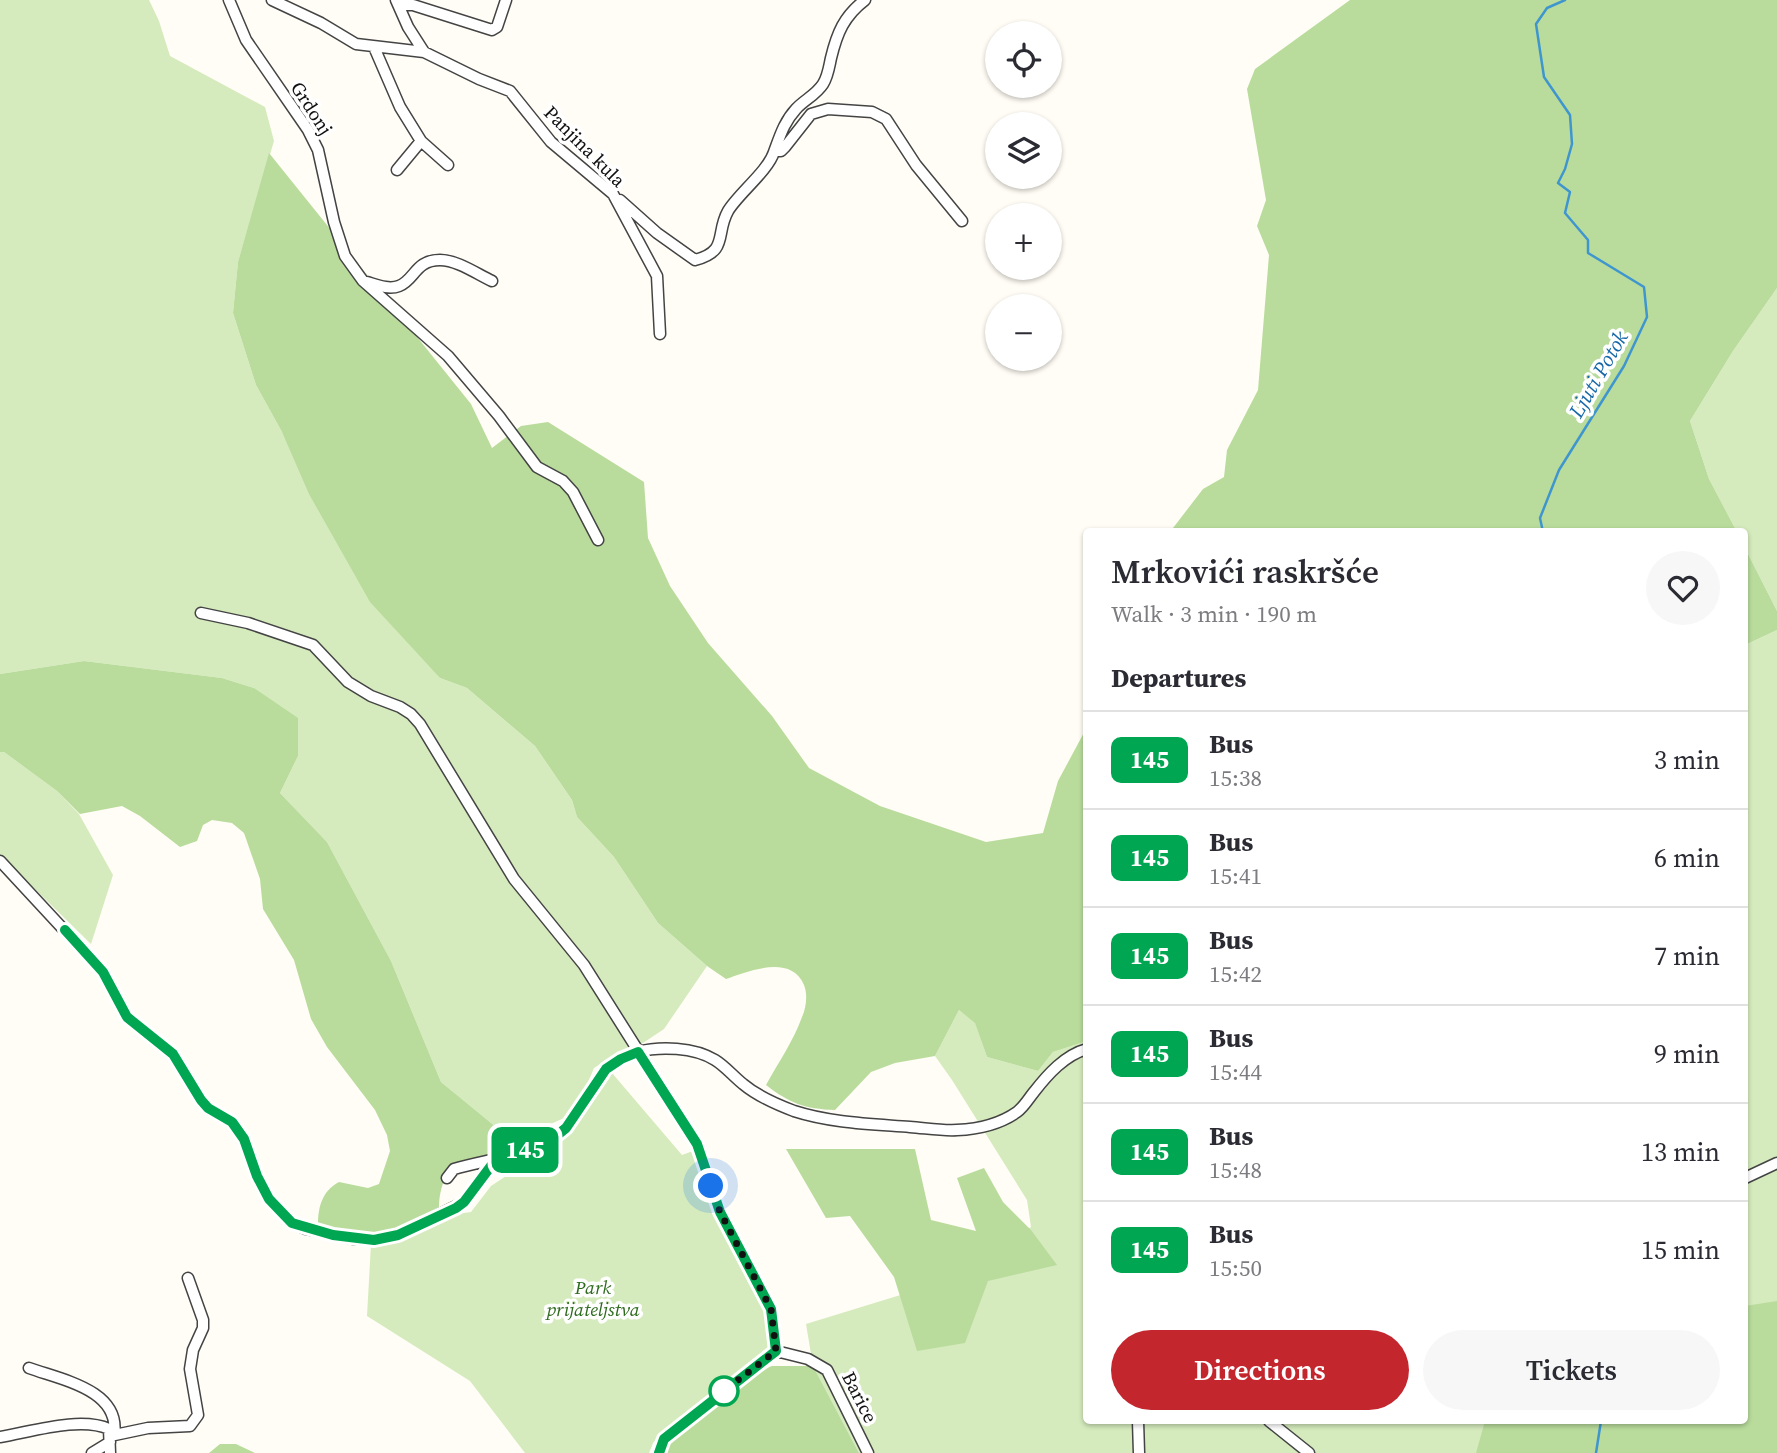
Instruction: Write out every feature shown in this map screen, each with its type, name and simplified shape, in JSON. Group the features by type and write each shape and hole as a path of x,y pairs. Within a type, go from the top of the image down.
{"street":[{"name":"Grdonj","path":"229,0 246,40 308,130 318,150 334,222 345,256 363,281 448,356 499,416 537,467 564,481 598,540"},
{"path":"272,0 321,23 355,44 424,52"},
{"path":"398,3 413,5 492,30 497,27 506,0"},
{"path":"613,194 676,248 695,260 708,256 716,249 720,240 727,212 775,151 781,129 796,109 825,82 836,35 844,20 865,0"},
{"path":"398,3 408,27 424,52"},
{"path":"374,47 400,107 421,141 448,165"},
{"name":"Panjina kula","path":"424,52 510,91 551,142 613,194 657,275 660,334"},
{"path":"775,151 785,147 811,114 828,109 872,112 886,119 916,164 962,221"},
{"path":"397,170 421,141"},
{"path":"363,281 398,287 406,282 415,270 440,260 492,281"},
{"path":"201,613 248,624 313,645 348,682 370,696 411,714 449,769 514,879 584,965 697,1144 720,1212 771,1309 776,1351 664,1439 659,1453"},
{"path":"0,861 103,972 127,1017 173,1054 208,1108 232,1122 244,1139 257,1176 269,1199 292,1223 306,1229 354,1238 374,1240 398,1235 464,1202 497,1158"},
{"path":"447,1178 454,1169 551,1140 566,1128 606,1069 638,1052 687,1050 713,1058 744,1085 794,1111 875,1125 956,1130 994,1124 1018,1111 1041,1082 1062,1062 1083,1050"},
{"path":"1748,1177 1777,1163"},
{"path":"92,1453 111,1442 148,1428 190,1426 195,1422 198,1415 190,1369 193,1350 204,1328 188,1278"},
{"name":"Barice","path":"776,1351 808,1359 827,1370 868,1453"},
{"path":"29,1368 90,1391 105,1401 113,1413 115,1425 111,1442"},
{"path":"0,1437 75,1424 91,1424 109,1429 111,1442"},
{"path":"1139,1424 1139,1453"},
{"path":"1273,1424 1309,1453"}],"green space":[{"path":"0,0 149,0 170,56 265,107 274,141 238,262 233,313 256,385 282,432 440,678 467,688 535,746 572,800 577,817 614,857 658,923 707,966 664,1029 640,1045 617,1053 594,1068 582,1096 564,1118 513,1141 441,1082 391,961 327,842 280,793 298,756 254,688 222,678 84,661 0,674"},
{"path":"1350,0 1777,0 1777,288 1733,351 1690,421 1709,479 1735,528 1173,528 1203,489 1224,477 1227,450 1258,390 1269,255 1257,226 1266,200 1247,89 1255,69"},
{"path":"269,153 471,404 492,448 521,426 548,422 644,482 648,538 670,586 708,643 772,716 809,768 880,806 986,842 1043,833 1058,781 1083,734 1083,1042 1053,1052 1038,1071 987,1057 975,1023 959,1010 935,1056 895,1063 871,1072 835,1110 798,1104 766,1085 795,1034 805,1010 804,985 790,970 780,967 757,969 726,979 658,923 614,857 577,817 572,800 535,746 467,688 440,678 370,602 309,494 282,432 256,385 233,313 238,262"},
{"path":"1777,288 1777,611 1748,554 1748,528 1735,528 1709,479 1690,421 1733,351"},
{"path":"1748,554 1777,611 1777,630 1748,644"},
{"path":"1777,630 1777,1453 859,1453 813,1366 806,1324 959,1277 1031,1227 1027,1200 935,1056 959,1010 975,1022 987,1057 1038,1071 1053,1052 1083,1042 1083,1424 1748,1424 1748,644"},
{"path":"84,661 222,678 254,688 298,718 298,756 280,793 327,842 391,961 441,1082 513,1141 498,1153 468,1159 454,1166 442,1186 439,1209 399,1229 379,1234 318,1225 322,1200 333,1186 339,1182 368,1188 379,1184 390,1151 387,1135 375,1110 327,1047 311,1019 294,960 263,909 260,879 244,833 232,823 212,820 203,825 197,841 180,847 140,816 122,806 80,814 57,791 4,752 0,752 0,674"},
{"path":"0,752 4,752 57,791 79,814 113,875 91,944 0,855"},
{"name":"Park prijateljstva","path":"612,1073 682,1155 693,1151 714,1213 766,1309 768,1347 663,1431 649,1453 525,1453 470,1381 367,1316 371,1244 443,1216 471,1212 491,1186 562,1139 581,1119"},
{"path":"786,1149 915,1149 931,1220 976,1231 957,1178 984,1168 1003,1202 1031,1230 1057,1265 988,1281 965,1343 917,1351 894,1277 850,1216 826,1218"},
{"path":"1777,1301 1777,1453 1476,1453 1484,1424 1748,1424 1748,1306"},
{"path":"772,1366 813,1366 859,1453 665,1453 682,1432 714,1405 747,1380"},
{"path":"220,1444 236,1444 255,1453 209,1453"}],"waterway":[{"name":"Ljuti Potok","path":"1542,528 1540,518 1559,470 1624,366 1647,317 1644,287 1588,253 1588,240 1565,213 1570,192 1558,183 1572,144 1570,115 1544,77 1536,24 1547,8 1565,0"},
{"name":"Ljuti Potok","path":"1596,1453 1601,1424"}],"bus line":[{"name":"145","path":"65,930 113,986 127,1017 173,1054 208,1108 232,1122 244,1139 257,1176 269,1199 292,1223 333,1235 365,1240 391,1237 456,1208 464,1202 497,1158 551,1140 566,1128 606,1069 638,1052 697,1144 720,1212 771,1309 776,1351 664,1439 659,1453"}],"route":[{"path":"711,1186 720,1212 771,1309 776,1351 716,1397 724,1391"}]}
